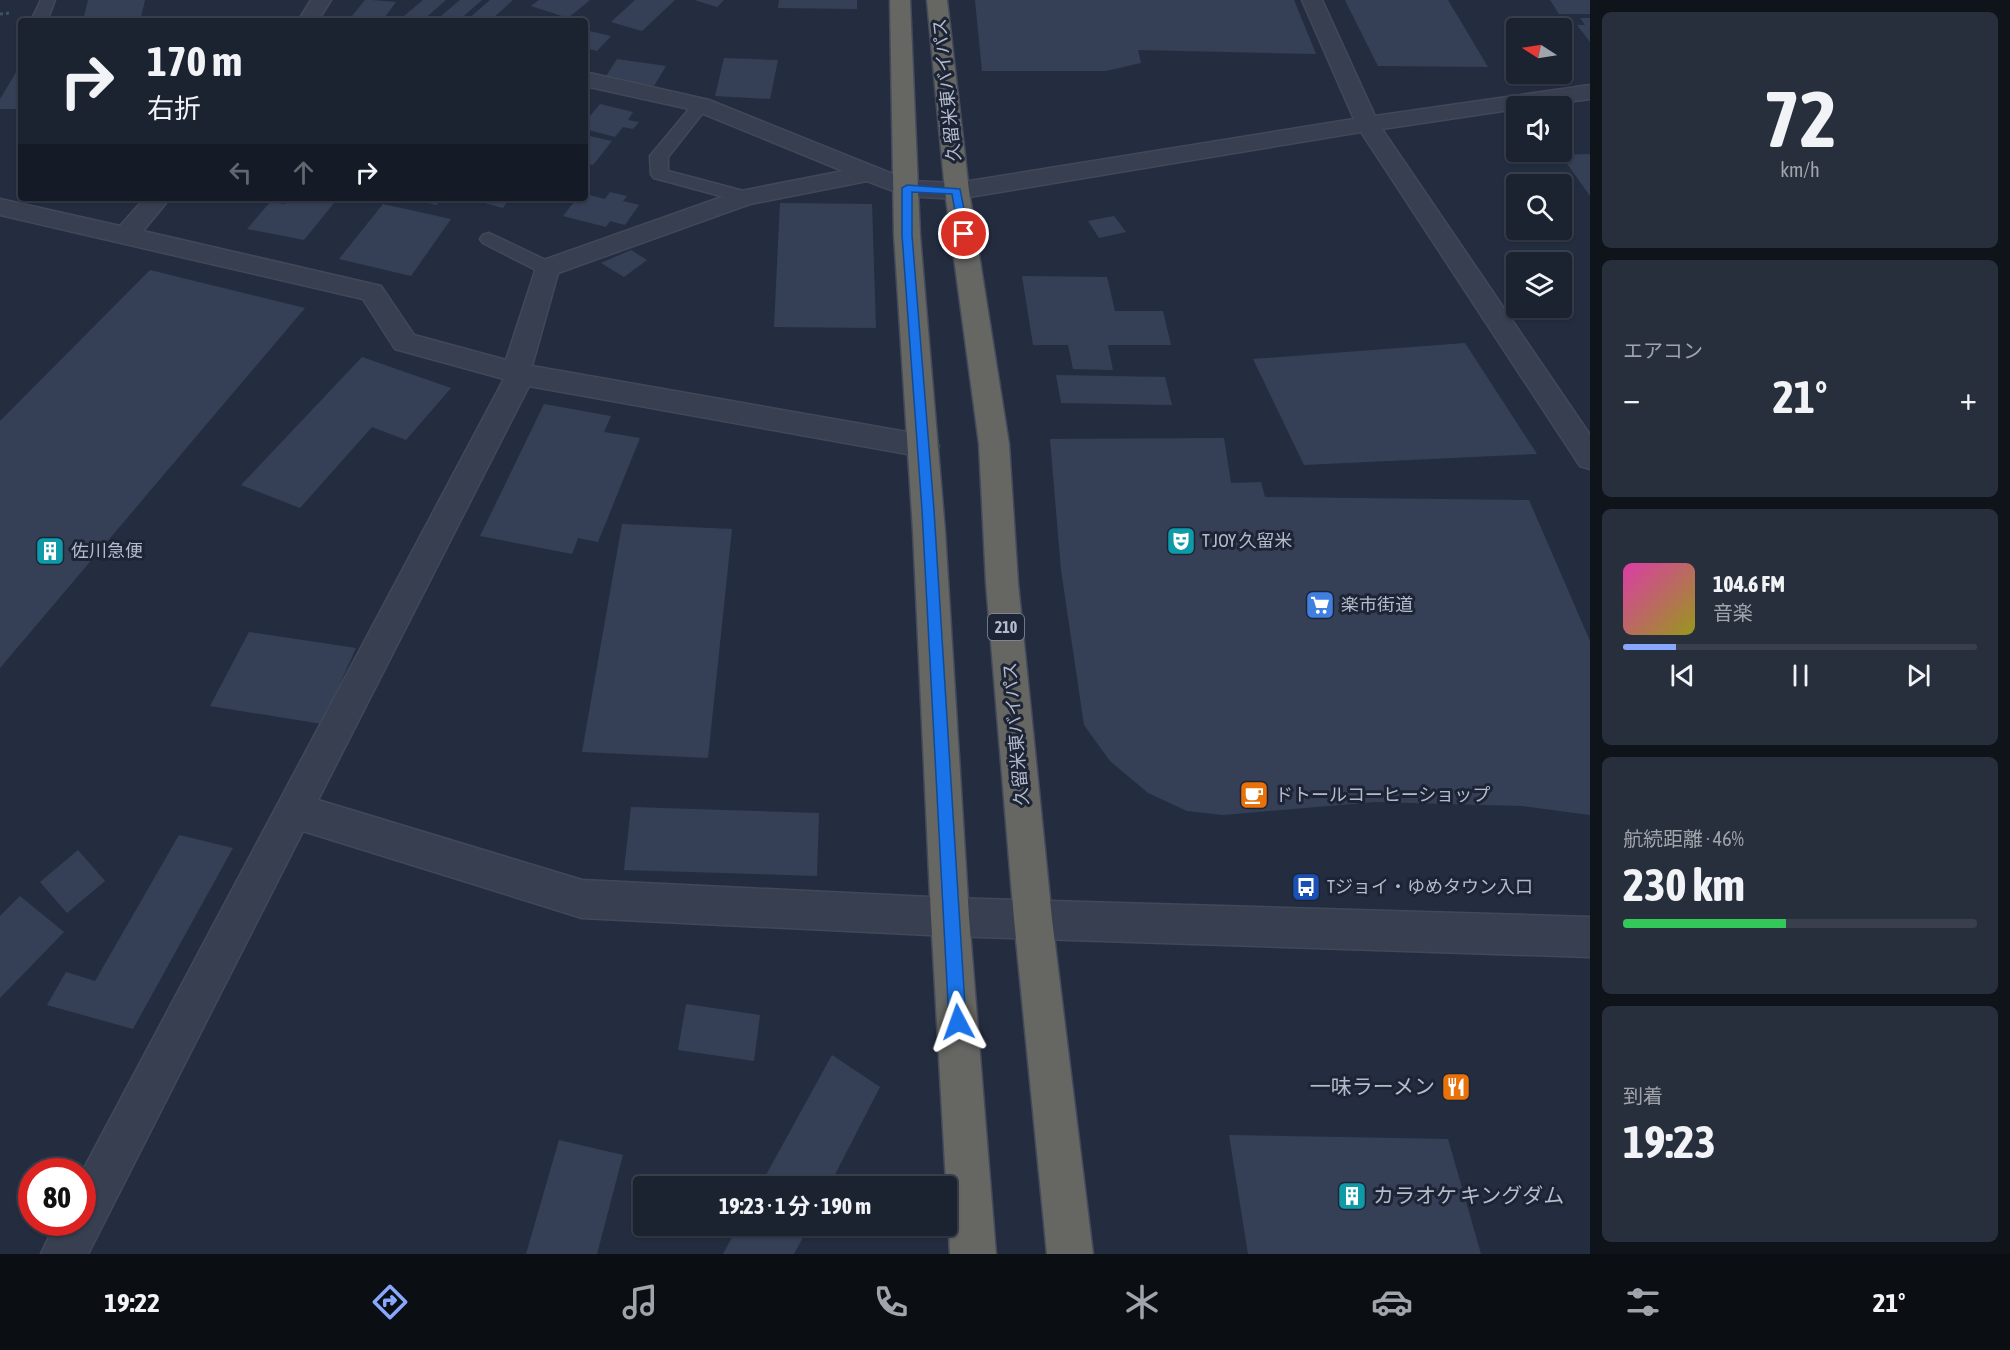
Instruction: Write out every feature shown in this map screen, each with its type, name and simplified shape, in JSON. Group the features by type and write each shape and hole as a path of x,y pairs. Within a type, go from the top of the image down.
{"highway":[{"path":"900,0 907,235 924,446 950,917 973,1254"},
{"name":"久留米東バイパス","path":"937,0 957,191 994,444 1002,583 1033,919 1070,1254"}],"street":[{"path":"310,18 321,0"},
{"path":"1312,0 1366,124 1590,458"},
{"path":"588,80 702,105 907,188 957,191 1366,124 1590,92"},
{"path":"96,1191 296,811 518,374 547,268 745,197 869,173"},
{"path":"125,236 155,201"},
{"path":"0,207 372,292 405,342 518,374 924,446"},
{"path":"296,811 582,899 950,917 1590,937"},
{"path":"64,1254 73,1236"}],"lane":[{"path":"40,18 48,0"},
{"path":"702,105 659,156 660,174 745,197"},
{"path":"489,239 547,268"}],"building":[{"path":"88,0 145,0 141,17 84,18"},
{"path":"365,0 396,2 384,18 350,18"},
{"path":"423,0 446,0 425,18 402,18"},
{"path":"460,0 482,0 461,18 439,18"},
{"path":"490,0 513,0 493,18 469,18"},
{"path":"539,0 590,0 568,18 531,6"},
{"path":"635,0 675,0 642,31 611,22"},
{"path":"694,0 724,0 717,7"},
{"path":"779,0 857,0 857,9 778,8"},
{"path":"975,0 1294,0 1316,54 1138,50 1141,63 1106,71 982,71"},
{"path":"1345,0 1448,0 1488,67 1378,66"},
{"path":"1550,0 1590,0 1590,14 1559,14"},
{"path":"1580,18 1590,18 1590,42 1577,25 1585,25"},
{"path":"588,31 611,36 597,51 588,49"},
{"path":"724,58 778,60 770,99 715,96"},
{"path":"617,59 666,66 654,86 605,78"},
{"path":"18,69 18,109 0,109 0,99"},
{"path":"600,104 633,112 628,120 639,122 633,129 623,127 615,137 588,130 588,118"},
{"path":"588,136 612,141 593,165 588,164"},
{"path":"1590,154 1590,196 1566,162 1572,162 1572,155"},
{"path":"610,192 627,196 623,201 639,205 625,225 610,221 606,227 563,216 575,201 588,201 588,195 605,199"},
{"path":"271,201 284,204 286,201 336,201 304,240 247,229"},
{"path":"417,201 440,201 437,205"},
{"path":"477,201 508,201 503,208"},
{"path":"780,203 872,204 876,328 774,327"},
{"path":"383,204 451,219 411,276 339,259"},
{"path":"1114,216 1126,232 1099,238 1088,221"},
{"path":"631,250 647,260 624,277 601,263"},
{"name":"佐川急便","path":"150,270 305,308 0,668 0,421"},
{"path":"1022,276 1107,277 1115,311 1163,311 1171,345 1108,345 1113,370 1073,369 1068,345 1033,345"},
{"path":"1465,343 1537,454 1304,465 1253,359"},
{"path":"362,357 451,388 406,440 372,427 300,508 241,485"},
{"path":"1056,375 1165,377 1172,405 1061,403"},
{"path":"544,404 611,416 604,432 640,438 598,542 578,538 572,554 480,536"},
{"name":"楽市街道","path":"1224,438 1231,483 1261,482 1265,497 1529,500 1590,641 1590,815 1523,806 1375,802 1223,815 1187,811 1148,793 1110,761 1084,725 1061,570 1050,439"},
{"path":"622,524 732,529 708,758 582,752"},
{"path":"249,632 356,648 322,724 210,706"},
{"path":"631,807 819,813 817,876 624,870"},
{"path":"179,835 233,848 133,1029 47,1005 66,972 95,981"},
{"path":"78,850 105,881 67,913 40,882"},
{"path":"20,896 64,932 0,998 0,916"},
{"path":"686,1004 760,1015 754,1061 678,1050"},
{"path":"832,1055 880,1087 834,1176 765,1176"},
{"name":"カラオケ キングダム","path":"1229,1135 1448,1139 1481,1254 1248,1254"},
{"path":"559,1140 623,1155 597,1254 526,1254"},
{"path":"733,1236 804,1236 794,1254 723,1254"}],"place":[{"name":"T JOY 久留米","path":"1181,541"},
{"name":"佐川急便","path":"50,551"},
{"name":"楽市街道","path":"1320,605"},
{"name":"ドトールコーヒーショップ","path":"1254,795"},
{"name":"Tジョイ・ゆめタウン入口","path":"1306,887"},
{"name":"一味ラーメン","path":"1456,1087"},
{"name":"カラオケ キングダム","path":"1352,1196"}],"route":[{"path":"958,1022 924,446 907,235 907,188 957,191 964,234"}]}
